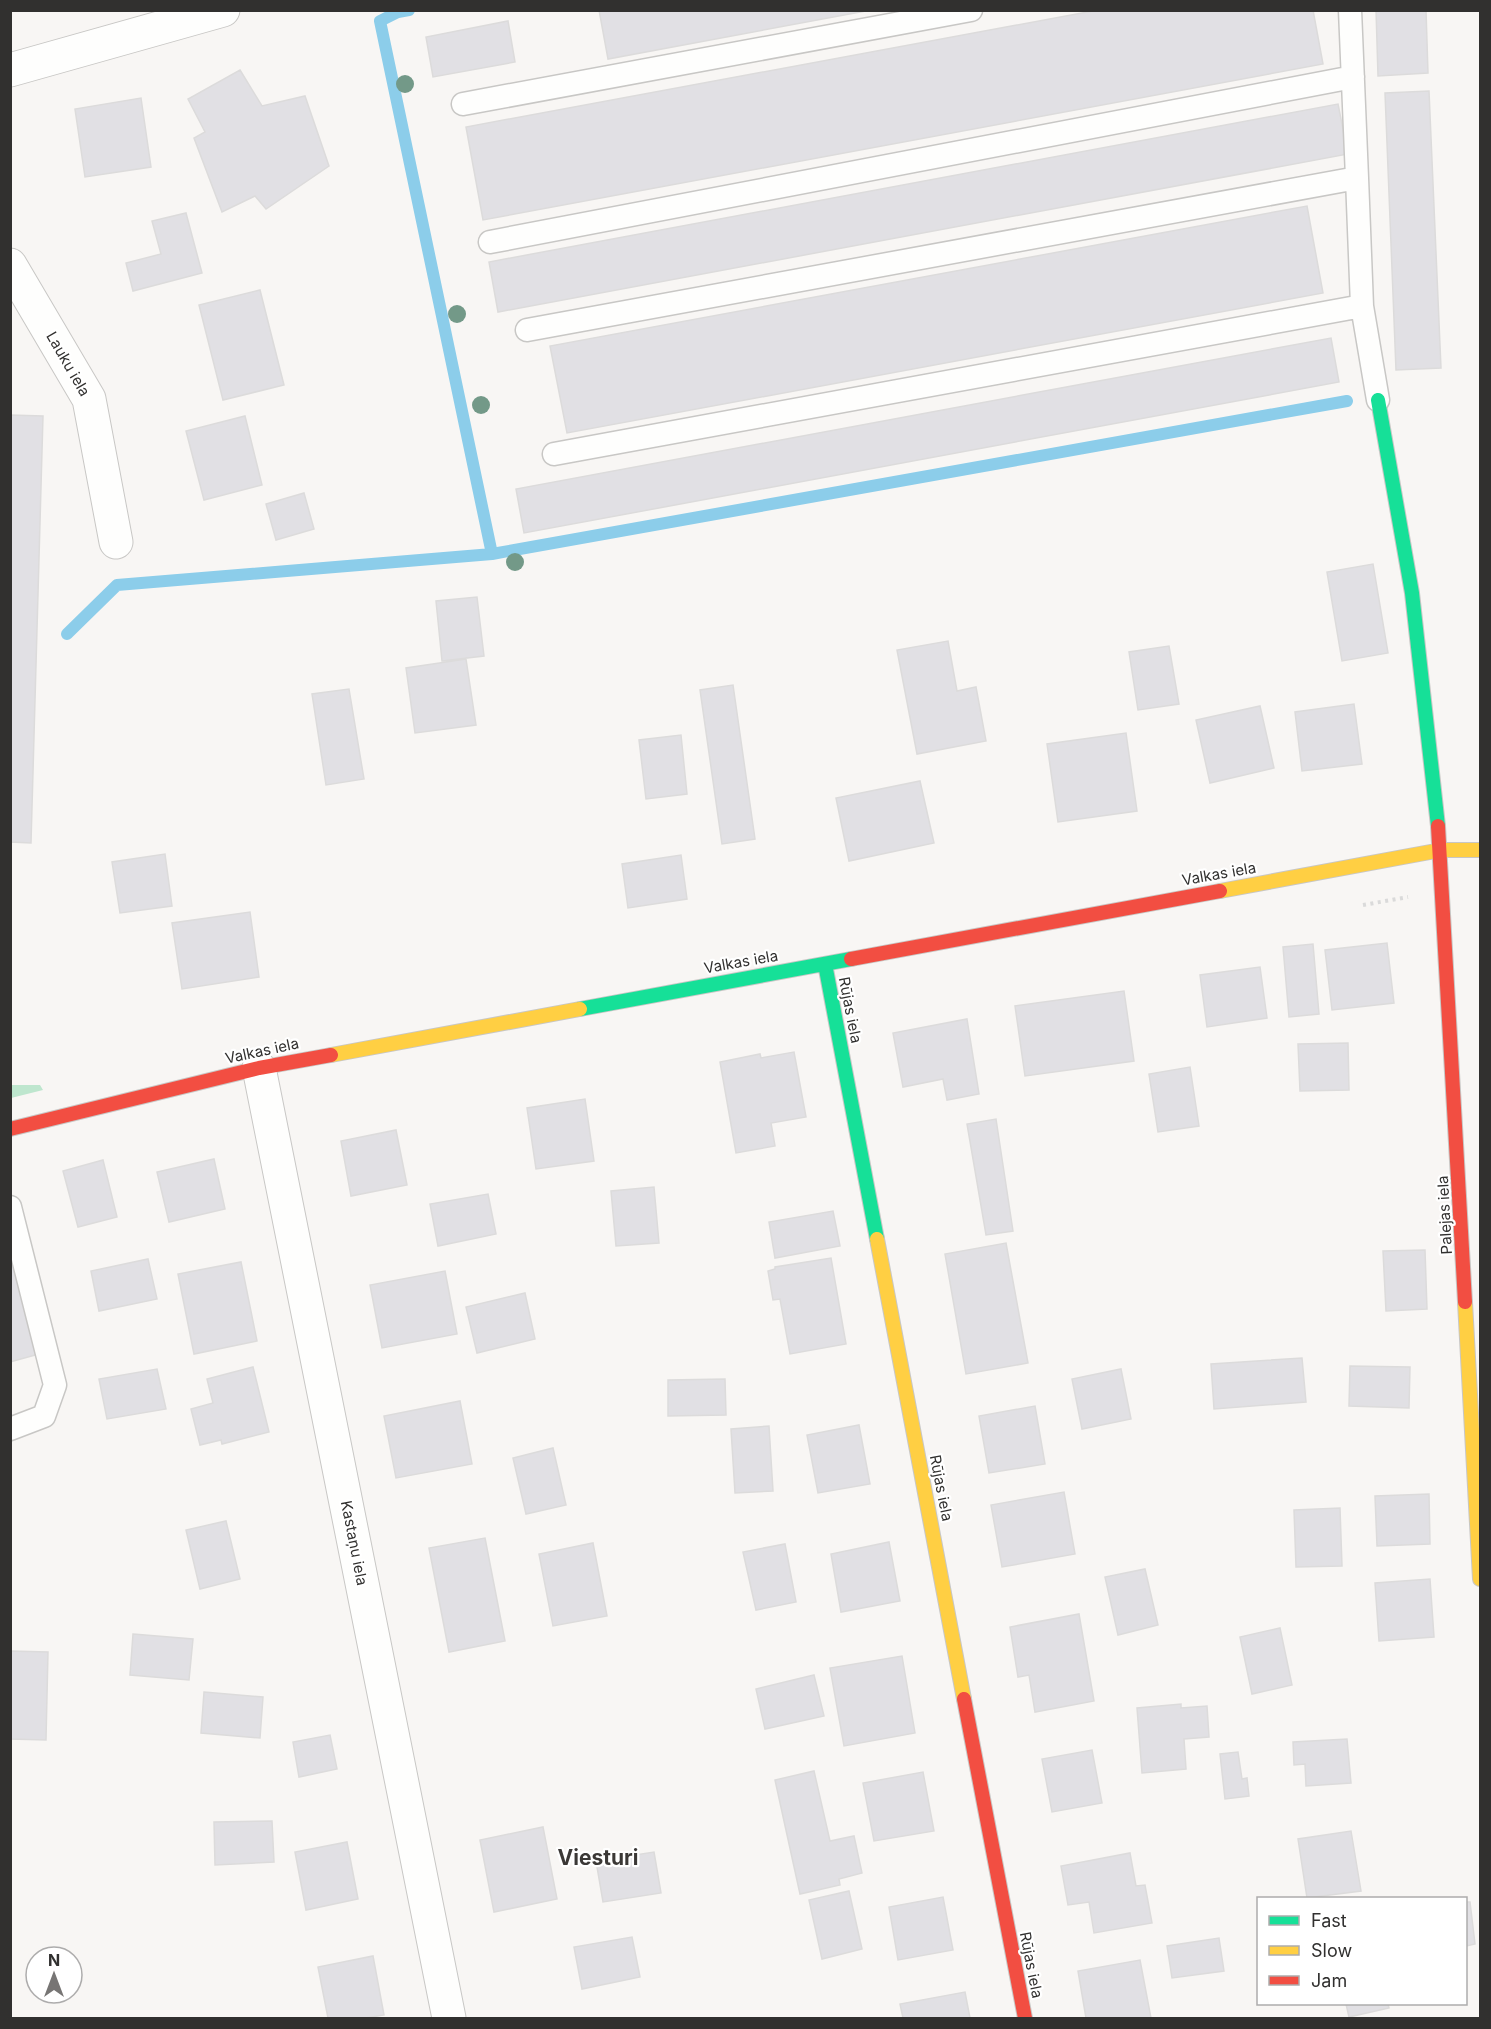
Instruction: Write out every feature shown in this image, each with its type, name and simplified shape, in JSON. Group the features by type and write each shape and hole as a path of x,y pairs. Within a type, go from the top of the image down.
{"street":[{"path":"10,70 223,10"},
{"name":"Lauku iela","path":"10,265 88,399 116,542"},
{"name":"Palejas iela","path":"1378,400 1412,593 1441,850 1475,1343 1480,1579"},
{"name":"Valkas iela","path":"10,1129 259,1068 1441,850 1480,850"},
{"name":"Rūjas iela","path":"825,964 1024,2019"},
{"name":"Kastaņu iela","path":"259,1068 449,2019"}],"lane":[{"path":"464,104 970,10"},
{"path":"1350,10 1362,306 1378,400"},
{"path":"490,242 1353,77"},
{"path":"527,330 1357,178"},
{"path":"554,454 1362,306"},
{"path":"10,1207 55,1385 44,1416 10,1429"}],"green space":[{"path":"11,1085 40,1085 43,1090 11,1098"}],"building":[{"path":"599,10 871,10 608,59"},
{"path":"1098,10 1313,10 1323,64 483,220 466,127"},
{"path":"1376,10 1426,10 1428,73 1378,76"},
{"path":"508,21 515,62 433,77 426,37"},
{"path":"240,70 262,106 305,96 329,166 266,209 255,196 222,212 194,138 205,132 188,99"},
{"path":"1429,91 1441,368 1396,370 1385,93"},
{"path":"141,98 151,167 85,177 75,109"},
{"path":"1338,104 1348,154 498,312 489,262"},
{"path":"1307,206 1323,293 567,433 550,346"},
{"path":"186,213 202,273 133,291 126,263 161,254 152,221"},
{"path":"260,290 284,385 223,400 199,305"},
{"path":"1331,338 1339,382 524,533 516,489"},
{"path":"10,415 43,416 31,843 10,842"},
{"path":"245,416 262,485 204,500 186,431"},
{"path":"304,493 314,529 276,540 266,504"},
{"path":"1373,564 1388,653 1342,661 1327,572"},
{"path":"477,597 484,656 442,661 436,601"},
{"path":"948,641 957,691 976,687 986,741 917,754 897,650"},
{"path":"1169,646 1179,704 1138,710 1129,652"},
{"path":"466,659 476,725 415,733 406,668"},
{"path":"733,685 755,839 722,844 700,690"},
{"path":"349,689 364,779 326,785 312,694"},
{"path":"1354,704 1362,764 1302,771 1295,712"},
{"path":"1260,706 1274,768 1210,783 1196,720"},
{"path":"1126,733 1137,811 1058,822 1047,744"},
{"path":"681,735 687,794 646,799 639,740"},
{"path":"920,781 934,843 849,861 836,798"},
{"path":"165,854 172,906 120,913 112,862"},
{"path":"681,855 687,899 628,908 622,864"},
{"path":"250,912 259,977 182,989 172,923"},
{"path":"1387,943 1394,1003 1332,1010 1325,950"},
{"path":"1313,944 1319,1014 1289,1017 1283,947"},
{"path":"1260,967 1267,1018 1207,1027 1200,975"},
{"path":"1124,991 1134,1061 1025,1076 1015,1006"},
{"path":"967,1019 979,1094 947,1100 943,1079 903,1087 893,1033"},
{"path":"1348,1043 1349,1090 1300,1091 1298,1044"},
{"path":"794,1052 806,1117 771,1123 775,1146 736,1153 720,1062 760,1054 761,1058"},
{"path":"1190,1067 1199,1126 1158,1132 1149,1074"},
{"path":"585,1099 594,1161 536,1169 527,1108"},
{"path":"996,1119 1013,1231 986,1235 967,1124"},
{"path":"396,1130 407,1185 351,1196 341,1141"},
{"path":"214,1159 225,1209 169,1222 157,1172"},
{"path":"103,1160 117,1217 78,1227 63,1171"},
{"path":"654,1187 659,1243 616,1246 611,1191"},
{"path":"488,1194 496,1234 438,1246 430,1204"},
{"path":"833,1211 840,1246 775,1258 769,1222"},
{"path":"1006,1243 1028,1363 966,1374 945,1254"},
{"path":"1425,1250 1427,1309 1386,1311 1383,1251"},
{"path":"10,1253 39,1354 10,1362"},
{"path":"831,1258 846,1344 790,1354 780,1299 773,1300 768,1271 775,1267"},
{"path":"148,1259 157,1299 99,1311 91,1271"},
{"path":"241,1262 257,1341 194,1354 178,1274"},
{"path":"445,1271 457,1334 382,1348 370,1285"},
{"path":"525,1293 535,1339 477,1353 466,1307"},
{"path":"1302,1358 1306,1402 1214,1409 1211,1364"},
{"path":"1350,1366 1410,1367 1409,1408 1349,1406"},
{"path":"253,1367 269,1432 222,1444 221,1440 200,1445 191,1409 213,1403 207,1379"},
{"path":"157,1369 166,1409 107,1419 99,1379"},
{"path":"1121,1369 1131,1419 1082,1429 1072,1379"},
{"path":"725,1379 726,1415 668,1416 668,1380"},
{"path":"460,1401 472,1464 396,1478 384,1416"},
{"path":"1035,1406 1045,1464 989,1473 979,1416"},
{"path":"859,1425 870,1484 818,1493 807,1435"},
{"path":"769,1426 773,1491 735,1493 731,1429"},
{"path":"553,1448 566,1505 526,1514 513,1458"},
{"path":"1064,1492 1075,1554 1002,1567 991,1505"},
{"path":"1429,1494 1430,1544 1377,1546 1375,1496"},
{"path":"1340,1508 1342,1566 1296,1567 1294,1510"},
{"path":"226,1521 240,1579 200,1589 186,1530"},
{"path":"485,1538 505,1641 449,1652 429,1548"},
{"path":"889,1542 900,1601 841,1612 831,1554"},
{"path":"593,1543 607,1616 553,1626 539,1554"},
{"path":"785,1544 796,1602 756,1610 743,1552"},
{"path":"1145,1569 1158,1625 1118,1635 1105,1577"},
{"path":"1430,1579 1434,1637 1379,1641 1375,1583"},
{"path":"1079,1614 1094,1701 1035,1712 1029,1675 1018,1677 1010,1627"},
{"path":"1280,1628 1292,1685 1252,1694 1240,1637"},
{"path":"133,1634 193,1639 189,1680 130,1675"},
{"path":"10,1651 48,1652 46,1740 10,1739"},
{"path":"902,1656 915,1733 844,1746 830,1668"},
{"path":"814,1675 824,1716 765,1729 756,1689"},
{"path":"204,1692 263,1697 260,1738 201,1733"},
{"path":"1181,1704 1181,1708 1207,1706 1209,1737 1184,1739 1186,1769 1142,1773 1137,1708"},
{"path":"330,1735 337,1769 299,1777 293,1742"},
{"path":"1347,1739 1351,1783 1306,1786 1305,1764 1294,1765 1293,1742"},
{"path":"1092,1750 1102,1803 1052,1812 1042,1759"},
{"path":"1238,1752 1242,1779 1247,1778 1249,1796 1225,1799 1220,1754"},
{"path":"814,1771 830,1841 854,1836 862,1873 839,1879 840,1885 800,1894 775,1780"},
{"path":"923,1772 934,1831 874,1841 863,1783"},
{"path":"272,1821 274,1862 215,1865 214,1822"},
{"path":"543,1827 557,1899 494,1912 480,1840"},
{"path":"1351,1831 1361,1891 1307,1897 1298,1839"},
{"path":"347,1842 358,1899 306,1910 295,1852"},
{"path":"654,1852 661,1893 603,1902 596,1861"},
{"path":"1130,1853 1136,1886 1145,1885 1152,1923 1094,1933 1089,1902 1068,1905 1061,1866"},
{"path":"849,1891 862,1949 822,1959 809,1900"},
{"path":"943,1897 953,1950 898,1960 889,1907"},
{"path":"1467,1902 1470,1902 1475,1944 1467,1946"},
{"path":"632,1937 640,1977 582,1989 574,1947"},
{"path":"1219,1938 1224,1971 1172,1978 1167,1946"},
{"path":"373,1956 384,2015 366,2018 328,2018 318,1967"},
{"path":"1140,1960 1151,2018 1086,2018 1078,1971"},
{"path":"965,1992 970,2018 903,2018 900,2004"},
{"path":"1346,2005 1388,2005 1389,2008 1349,2017"}],"waterway":[{"path":"409,10 398,12 380,21 492,554"},
{"path":"67,634 117,585 492,554 1347,401"}],"traffic: fast":[{"path":"1378,400 1412,593 1438,826"},
{"path":"580,1009 851,959"},
{"path":"825,964 877,1239"}],"traffic: slow":[{"path":"1220,891 1441,850 1480,850"},
{"path":"331,1055 580,1009"},
{"path":"877,1239 964,1699"},
{"path":"1465,1302 1480,1579"}],"traffic: jam":[{"path":"1438,826 1465,1302"},
{"path":"851,959 1220,891"},
{"path":"10,1129 259,1068 331,1055"},
{"path":"964,1699 1025,2018"}],"district":[{"name":"Viesturi","path":"598,1858"}]}
